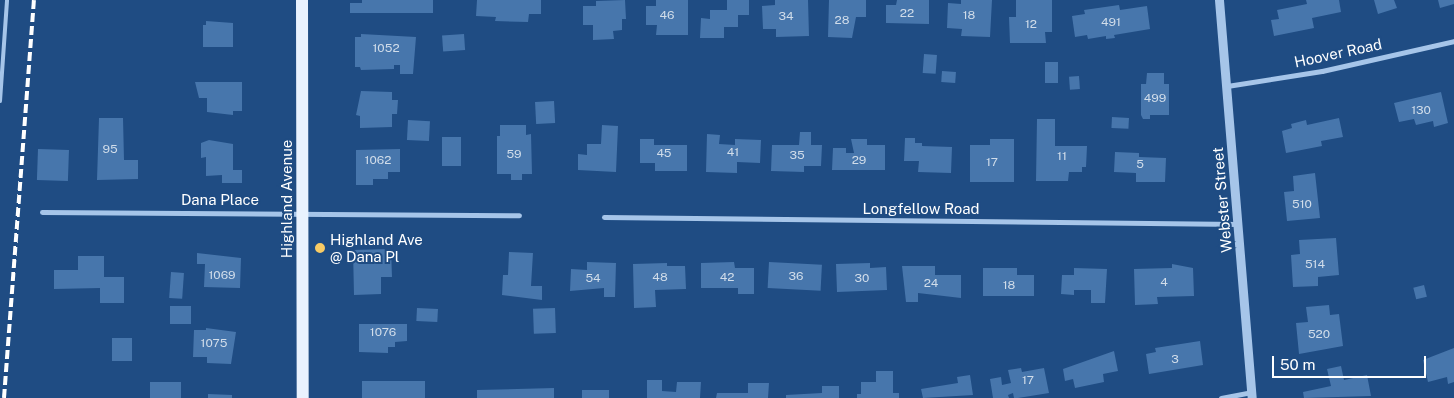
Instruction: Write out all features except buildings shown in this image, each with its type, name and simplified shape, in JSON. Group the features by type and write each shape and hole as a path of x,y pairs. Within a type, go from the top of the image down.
{"main road":[{"name":"Highland Avenue","path":"302,0 303,398"}],"street":[{"name":"Webster Street","path":"1219,0 1252,395"},
{"name":"Hoover Road","path":"1227,86 1322,71 1454,41"},
{"name":"Dana Place","path":"42,212 303,212 519,215"},
{"name":"Longfellow Road","path":"604,217 1238,224"},
{"path":"1221,398 1252,395"}],"lane":[{"path":"0,101 7,0"}],"railway":[{"path":"4,398 34,0"}],"place":[{"name":"Highland Ave @ Dana Pl","path":"320,248"}]}
